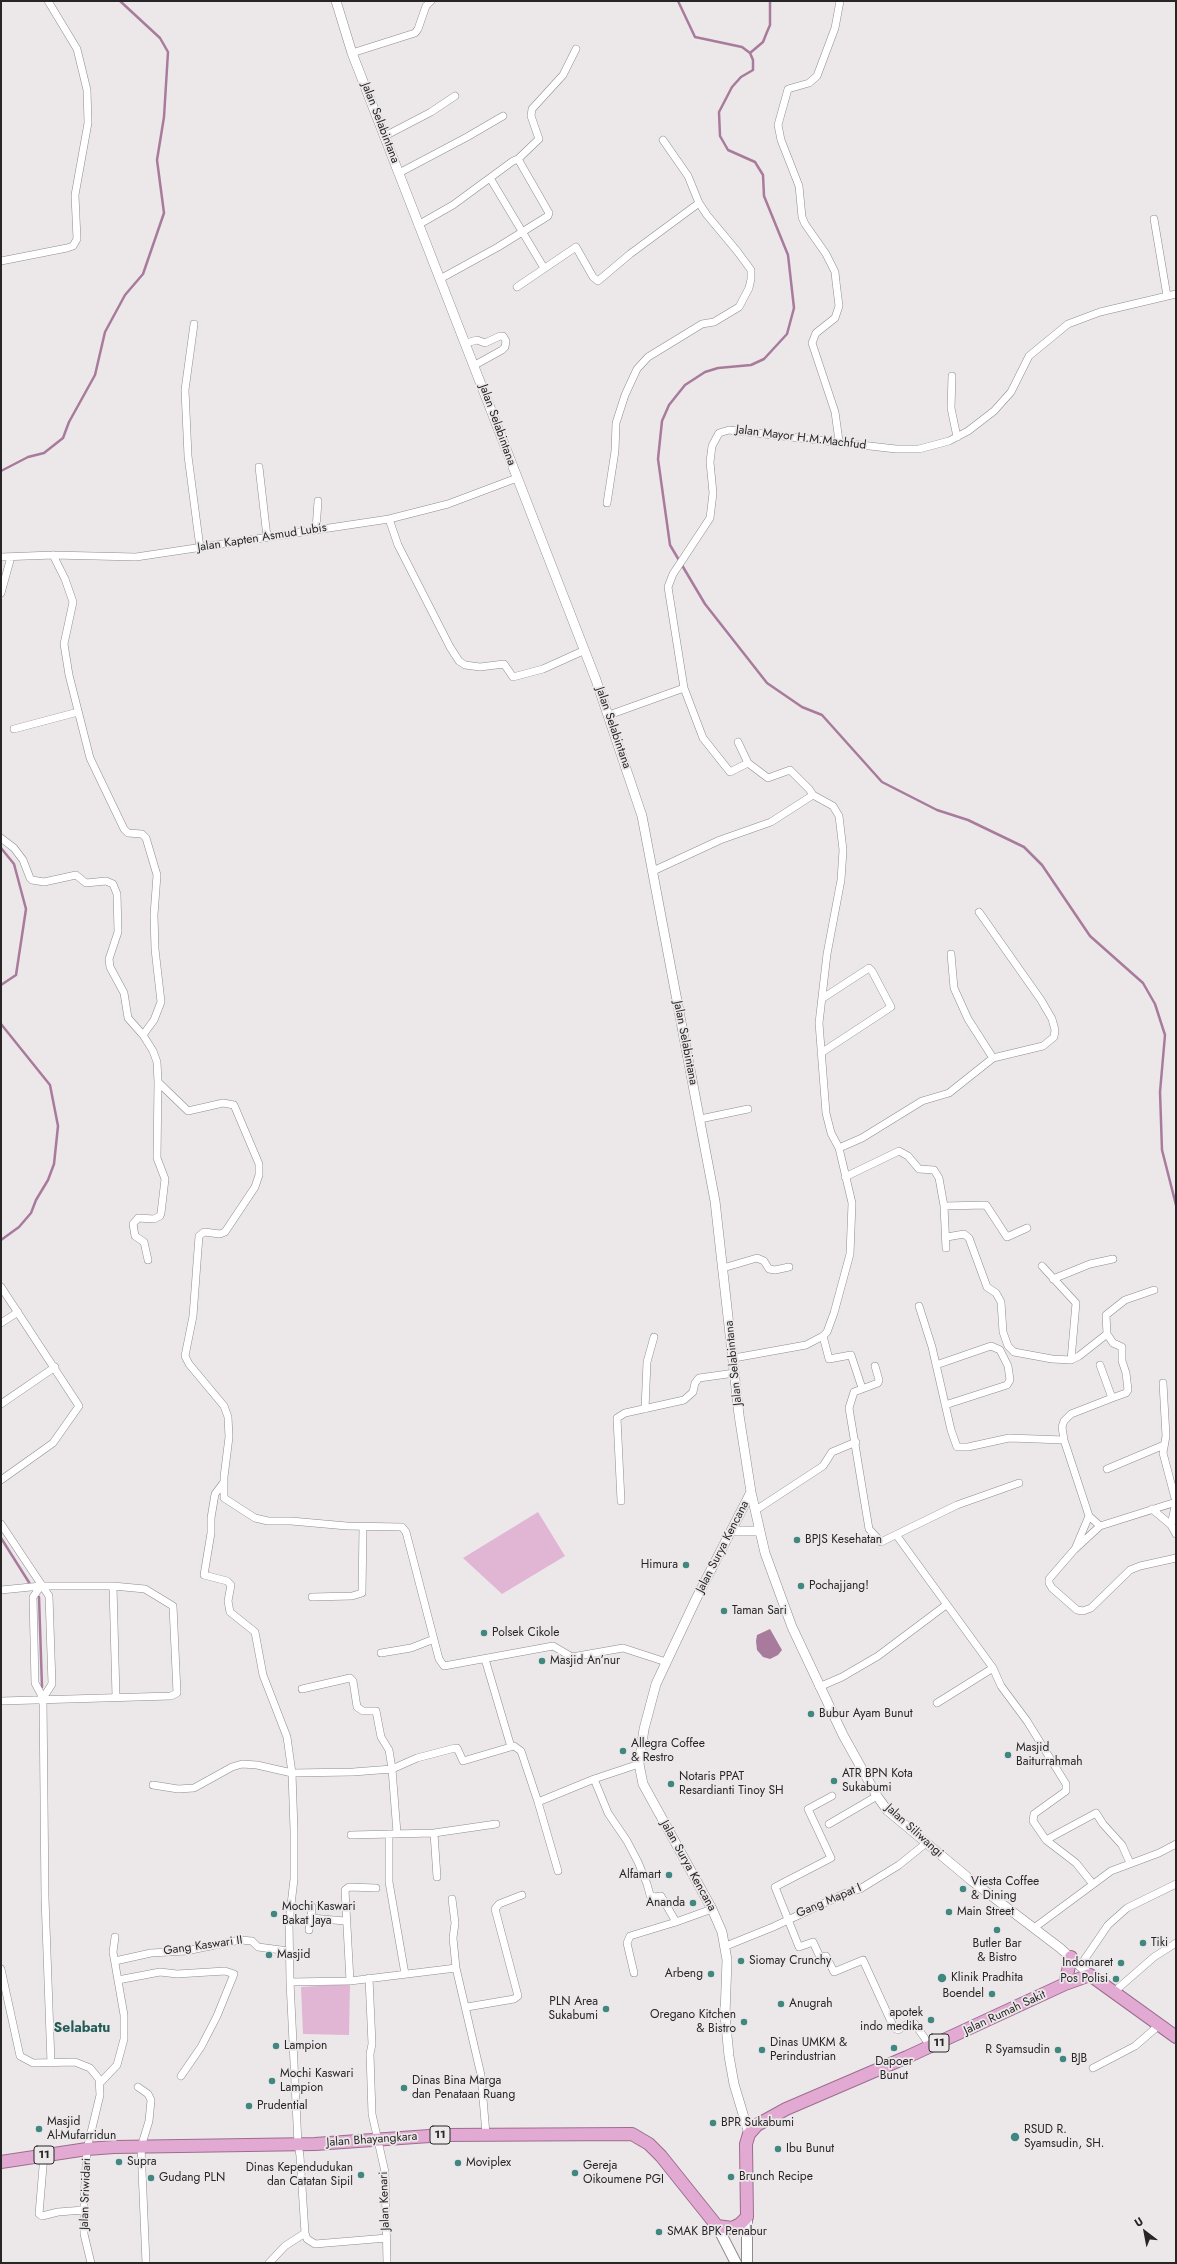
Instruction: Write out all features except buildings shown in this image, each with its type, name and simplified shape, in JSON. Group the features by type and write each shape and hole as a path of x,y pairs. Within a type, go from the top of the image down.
{"highway":[{"path":"1065,1984 1071,1957"},
{"name":"Jalan Rumah Sakit","path":"749,2134 768,2118 810,2098 931,2047 1065,1984 1090,1975"},
{"name":"Jalan Siliwangi","path":"1090,1975 1115,1991 1158,2026 1176,2037"},
{"name":"Jalan Bhayangkara","path":"1,2162 87,2149 298,2144 486,2134 632,2134 649,2144 661,2156 717,2226"},
{"name":"Jalan Surya Kencana","path":"747,2217 746,2159 749,2134"},
{"path":"717,2226 732,2228 740,2224 747,2217"}],"main road":[{"name":"Jalan Surya Kencana","path":"747,2217 747,2263"},
{"path":"717,2226 736,2263"}],"street":[{"path":"1,261 68,248 73,246 77,238 75,195 88,123 87,90 78,49 48,1"},
{"name":"Jalan Selabintana","path":"336,1 352,53 585,650 609,715 642,816 715,1201 735,1373 751,1492"},
{"path":"352,53 415,33 418,29 426,6 431,1"},
{"path":"839,442 835,412 812,343 816,333 835,318 839,306 835,272 826,254 802,217 799,186 781,140 778,124 788,88 809,83 817,76 835,28 840,1"},
{"path":"418,225 453,205 513,161 518,160 539,139 531,116 532,109 563,75 576,49"},
{"path":"385,136 431,112 455,96"},
{"path":"399,173 467,138 503,116"},
{"path":"607,503 615,451 616,423 625,395 637,369 648,357 702,324 714,322 739,307 749,288 751,270 699,203 688,176 663,140"},
{"path":"440,279 523,232 549,214 518,160"},
{"path":"490,178 544,268"},
{"path":"517,287 576,247 593,277 598,281 630,254 699,203"},
{"path":"1154,219 1167,296"},
{"name":"Jalan Mayor H.M.Machfud","path":"748,764 728,772 703,738 697,726 684,688 668,587 673,574 710,518 713,493 710,462 715,439 724,430 729,430 896,449 919,449 957,438 998,407 1011,392 1029,356 1049,338 1068,324 1100,312 1176,294"},
{"path":"194,324 185,390 188,456 200,548"},
{"path":"466,343 477,340 485,343 500,336 505,338 506,344 502,350 475,365"},
{"path":"952,376 951,408 957,438"},
{"path":"259,467 267,537"},
{"name":"Jalan Kapten Asmud Lubis","path":"1,557 53,555 136,557 316,529 389,520 448,504 517,478"},
{"path":"316,529 318,501"},
{"path":"389,520 398,545 450,647 459,661 464,665 480,667 504,664 514,677 543,669 585,650"},
{"path":"53,555 65,579 73,602 64,644 78,712 90,758 103,789 124,829 128,833 142,834 146,838 157,875 154,915 155,949 161,1002 154,1020 143,1035"},
{"path":"1,593 11,557"},
{"path":"609,715 684,688"},
{"path":"14,729 78,712"},
{"path":"734,1358 806,1345 823,1336 827,1332 838,1300 850,1254 852,1203 839,1148 831,1134 826,1113 819,1023 827,954 841,880 844,850 839,816 833,806 813,795 810,789 790,770 768,778 748,764 738,742"},
{"path":"653,871 720,840 771,822 813,795"},
{"path":"1,838 14,848 23,860 32,880 44,882 76,875 86,883 106,881 113,884 117,900 118,932 109,959 110,967 124,994 128,1018 143,1035 156,1057 158,1082 157,1158 165,1179 161,1213 160,1216 154,1219 138,1218 133,1224 135,1236 144,1242 148,1260"},
{"path":"839,1148 862,1138 922,1101 949,1093 992,1058 1043,1046 1054,1037 1055,1030 1041,1000 979,912"},
{"path":"951,954 954,988 968,1019 992,1058"},
{"path":"821,1053 891,1007 891,1003 869,968 823,998"},
{"path":"158,1082 175,1097 185,1110 223,1103 234,1105 260,1170 255,1187 226,1232 220,1234 204,1232 199,1236 193,1316 185,1356 189,1364 220,1401 228,1417 229,1447 224,1482 224,1498 261,1520 363,1527 397,1526 405,1529 439,1659 444,1666 553,1646 572,1657 623,1648 666,1662"},
{"path":"700,1119 748,1109"},
{"path":"845,1177 894,1153 903,1152 919,1169 934,1170 937,1173 944,1206 947,1236 946,1248"},
{"path":"944,1206 986,1206 1007,1237 1027,1228"},
{"path":"947,1236 964,1234 969,1238 987,1286 996,1293 1001,1302 1003,1332 1009,1348 1021,1354 1071,1360 1079,1356 1107,1334"},
{"path":"723,1268 757,1258 769,1268 775,1270 789,1268"},
{"path":"1053,1278 1090,1264 1114,1259"},
{"path":"1042,1266 1076,1303 1071,1360"},
{"path":"1,1287 79,1404 79,1408 53,1443 1,1480"},
{"path":"1100,1526 1089,1516 1064,1440 1062,1427 1064,1421 1071,1414 1126,1393 1128,1390 1126,1373 1122,1361 1123,1349 1113,1343 1107,1334 1106,1315 1125,1300 1154,1290"},
{"path":"919,1306 936,1365 955,1444 960,1448 1009,1438 1064,1440"},
{"path":"1,1323 18,1312"},
{"path":"823,1336 829,1359 851,1355 862,1388"},
{"path":"645,1409 647,1362 654,1337"},
{"path":"936,1365 991,1346 1000,1350 1008,1366 1010,1380 1007,1385 945,1405"},
{"path":"875,1366 879,1380 878,1383 854,1392 850,1402 869,1529 881,1542 897,1536 957,1505 1019,1483"},
{"path":"1100,1366 1112,1398"},
{"path":"1,1404 55,1367"},
{"path":"621,1501 617,1418 625,1413 684,1400 692,1392 695,1383 699,1378 735,1373"},
{"path":"1163,1383 1166,1436 1164,1446 1164,1463 1176,1502 1171,1525"},
{"path":"756,1510 820,1469 826,1463 832,1452 856,1442"},
{"path":"1106,1469 1164,1446"},
{"path":"224,1482 214,1494 211,1533 204,1575 226,1581 231,1585 228,1601 230,1612 255,1632 263,1675 287,1737 292,1773 294,1879 289,1922 290,1982 298,2144 305,2234 307,2239 315,2244 387,2238"},
{"name":"Jalan Siliwangi","path":"751,1492 760,1531 780,1598 819,1687 877,1796 887,1810 925,1844 1071,1957 1090,1975"},
{"name":"Jalan Surya Kencana","path":"749,2134 734,2084 729,2056 725,2015 726,1946 712,1909 643,1784 639,1764 648,1710 666,1662 751,1492"},
{"path":"1176,1502 1100,1526 1074,1550 1052,1575 1049,1583 1077,1610 1083,1611 1091,1608 1130,1570 1140,1566 1176,1558"},
{"path":"1152,1509 1171,1525 1176,1534"},
{"path":"1074,1550 1089,1516"},
{"path":"1,1524 49,1596 52,1684 43,1698"},
{"path":"312,1597 352,1596 362,1593 363,1527"},
{"path":"732,1531 760,1531"},
{"path":"897,1536 993,1668 1001,1686 1027,1721 1068,1787 1066,1792 1059,1798 1034,1814 1033,1821 1046,1840 1076,1864 1092,1883"},
{"path":"41,1586 33,1597 35,1683 43,1698 45,1898 51,2064"},
{"path":"1,1590 41,1586 113,1586 144,1588 173,1606 177,1693 171,1696 43,1698 1,1701"},
{"path":"113,1586 116,1697"},
{"path":"819,1687 842,1677 878,1656 946,1605"},
{"path":"381,1652 411,1648 434,1639"},
{"path":"485,1659 511,1747"},
{"path":"937,1703 993,1668"},
{"path":"302,1690 352,1679 358,1708 363,1711 376,1712 382,1737 388,1750 392,1769 397,1833"},
{"path":"153,1785 178,1789 194,1788 232,1767 242,1764 257,1765 292,1773 392,1769 418,1758 454,1748 457,1748 463,1761 511,1747 518,1748 521,1751 538,1802 558,1871"},
{"path":"538,1802 594,1779 639,1764"},
{"path":"594,1779 608,1813 627,1841 638,1862 650,1895 654,1897 661,1896 676,1922"},
{"path":"832,1796 808,1809 831,1858 775,1885 799,1947 813,1942 820,1957 826,1956 834,1972 862,1960 894,2028 898,2030 909,2022 914,2023 931,2047"},
{"path":"829,1824 877,1796"},
{"path":"1046,1840 1096,1813 1103,1824 1122,1845 1130,1863"},
{"path":"351,1835 434,1833 496,1824"},
{"path":"434,1833 437,1877"},
{"path":"389,1834 389,1882 405,1974"},
{"name":"Gang Mapat I","path":"726,1946 773,1927 846,1893 860,1889 899,1865 925,1844"},
{"path":"1034,1928 1092,1883 1111,1871 1159,1853 1176,1844"},
{"path":"1080,1966 1108,1926 1127,1908 1176,1884"},
{"path":"350,1981 344,1894 346,1887 376,1888"},
{"path":"467,2007 514,1999 518,1996 495,1909 499,1904 522,1895"},
{"path":"452,1900 455,1923 453,1938 456,1968 467,2007 481,2075 486,2134"},
{"path":"309,1930 312,1907"},
{"path":"634,1973 627,1943 630,1936 712,1909"},
{"path":"311,1918 345,1921"},
{"path":"1,1969 20,2056 33,2064 76,2062 96,2072 100,2083 117,2065 124,2039 124,2014 113,1952 115,1937"},
{"name":"Gang Kaswari II","path":"115,1961 151,1953 186,1951 240,1940 252,1941 258,1947 290,1951"},
{"path":"1115,1991 1154,1957 1176,1943"},
{"path":"290,1982 350,1981 456,1968"},
{"path":"118,1980 160,1972 177,1974 224,1971 234,1974 217,2016 201,2047 181,2076"},
{"name":"Jalan Kenari","path":"369,1978 372,2044 370,2054 372,2114 385,2172 387,2263"},
{"path":"1093,2068 1135,2046 1158,2026"},
{"name":"Jalan Sriwidari","path":"91,2263 84,2234 87,2149 100,2094 100,2083"},
{"path":"138,2086 148,2094 151,2100 149,2121 141,2147 146,2263"},
{"path":"44,2155 39,2214 42,2216 58,2212 84,2210"},
{"path":"270,2263 285,2246 305,2234"}],"shaded area":[{"path":"538,1512 565,1556 502,1594 463,1558"},
{"path":"770,1629 782,1650 778,1655 770,1659 763,1657 757,1650 756,1641 757,1635"},
{"path":"350,1984 349,2035 303,2034 301,1987"}],"waterway":[{"path":"1,471 28,457 44,453 63,438 69,422 95,375 105,332 125,295 143,274 164,213 157,160 164,117 168,52 160,38 120,1"},
{"path":"678,1 695,37 742,47 750,53 753,60 753,70 741,77 732,87 719,112 720,136 728,150 755,162 763,175 764,196 788,255 794,308 787,334 764,359 751,365 718,368 705,372 685,385 669,405 662,421 658,459 670,545 705,604 767,683 802,707 822,715 882,782 937,810 968,820 1024,847 1042,865 1090,936 1143,983 1155,1004 1165,1035 1160,1092 1162,1150 1176,1205"},
{"path":"750,53 763,42 770,25 770,1"},
{"path":"1,848 14,864 26,909 16,975 1,985"},
{"path":"1,1024 50,1085 58,1126 54,1164 48,1180 36,1200 31,1213 19,1227 1,1240"},
{"path":"1,1538 30,1584"},
{"path":"39,1597 42,1687"}],"place":[{"name":"BPJS Kesehatan","path":"797,1540"},
{"name":"Himura","path":"686,1565"},
{"name":"Pochajjang!","path":"801,1586"},
{"name":"Taman Sari","path":"724,1611"},
{"name":"Polsek Cikole","path":"484,1633"},
{"name":"Masjid An’nur","path":"542,1661"},
{"name":"Bubur Ayam Bunut","path":"811,1714"},
{"name":"Allegra Coffee & Restro","path":"623,1751"},
{"name":"Masjid Baiturrahmah","path":"1008,1755"},
{"name":"ATR BPN Kota Sukabumi","path":"834,1781"},
{"name":"Notaris PPAT Resardianti Tinoy SH","path":"671,1784"},
{"name":"Alfamart","path":"669,1875"},
{"name":"Viesta Coffee & Dining","path":"963,1889"},
{"name":"Ananda","path":"693,1903"},
{"name":"Main Street","path":"949,1912"},
{"name":"Mochi Kaswari Bakat Jaya","path":"274,1914"},
{"name":"Butler Bar & Bistro","path":"997,1930"},
{"name":"Tiki","path":"1143,1943"},
{"name":"Masjid","path":"269,1955"},
{"name":"Siomay Crunchy","path":"741,1961"},
{"name":"Indomaret","path":"1121,1963"},
{"name":"Arbeng","path":"711,1974"},
{"name":"Klinik Pradhita","path":"942,1978"},
{"name":"Pos Polisi","path":"1116,1979"},
{"name":"Boendel","path":"992,1994"},
{"name":"Anugrah","path":"781,2004"},
{"name":"PLN Area Sukabumi","path":"606,2009"},
{"name":"apotek indo medika","path":"931,2020"},
{"name":"Oregano Kitchen & Bistro","path":"744,2022"},
{"name":"Lampion","path":"276,2046"},
{"name":"Dapoer Bunut","path":"894,2048"},
{"name":"Dinas UMKM & Perindustrian","path":"762,2050"},
{"name":"R Syamsudin","path":"1058,2050"},
{"name":"BJB","path":"1063,2059"},
{"name":"Mochi Kaswari Lampion","path":"272,2081"},
{"name":"Dinas Bina Marga dan Penataan Ruang","path":"404,2088"},
{"name":"Prudential","path":"249,2106"},
{"name":"BPR Sukabumi","path":"713,2123"},
{"name":"Masjid Al-Mufarridun","path":"39,2129"},
{"name":"RSUD R. Syamsudin, SH.","path":"1015,2137"},
{"name":"Ibu Bunut","path":"778,2149"},
{"name":"Supra","path":"119,2162"},
{"name":"Moviplex","path":"458,2163"},
{"name":"Gereja Oikoumene PGI","path":"575,2173"},
{"name":"Dinas Kependudukan dan Catatan Sipil","path":"361,2175"},
{"name":"Brunch Recipe","path":"731,2177"},
{"name":"Gudang PLN","path":"151,2178"},
{"name":"SMAK BPK Penabur","path":"659,2232"}],"district":[{"name":"Selabatu","path":"82,2029"}]}
